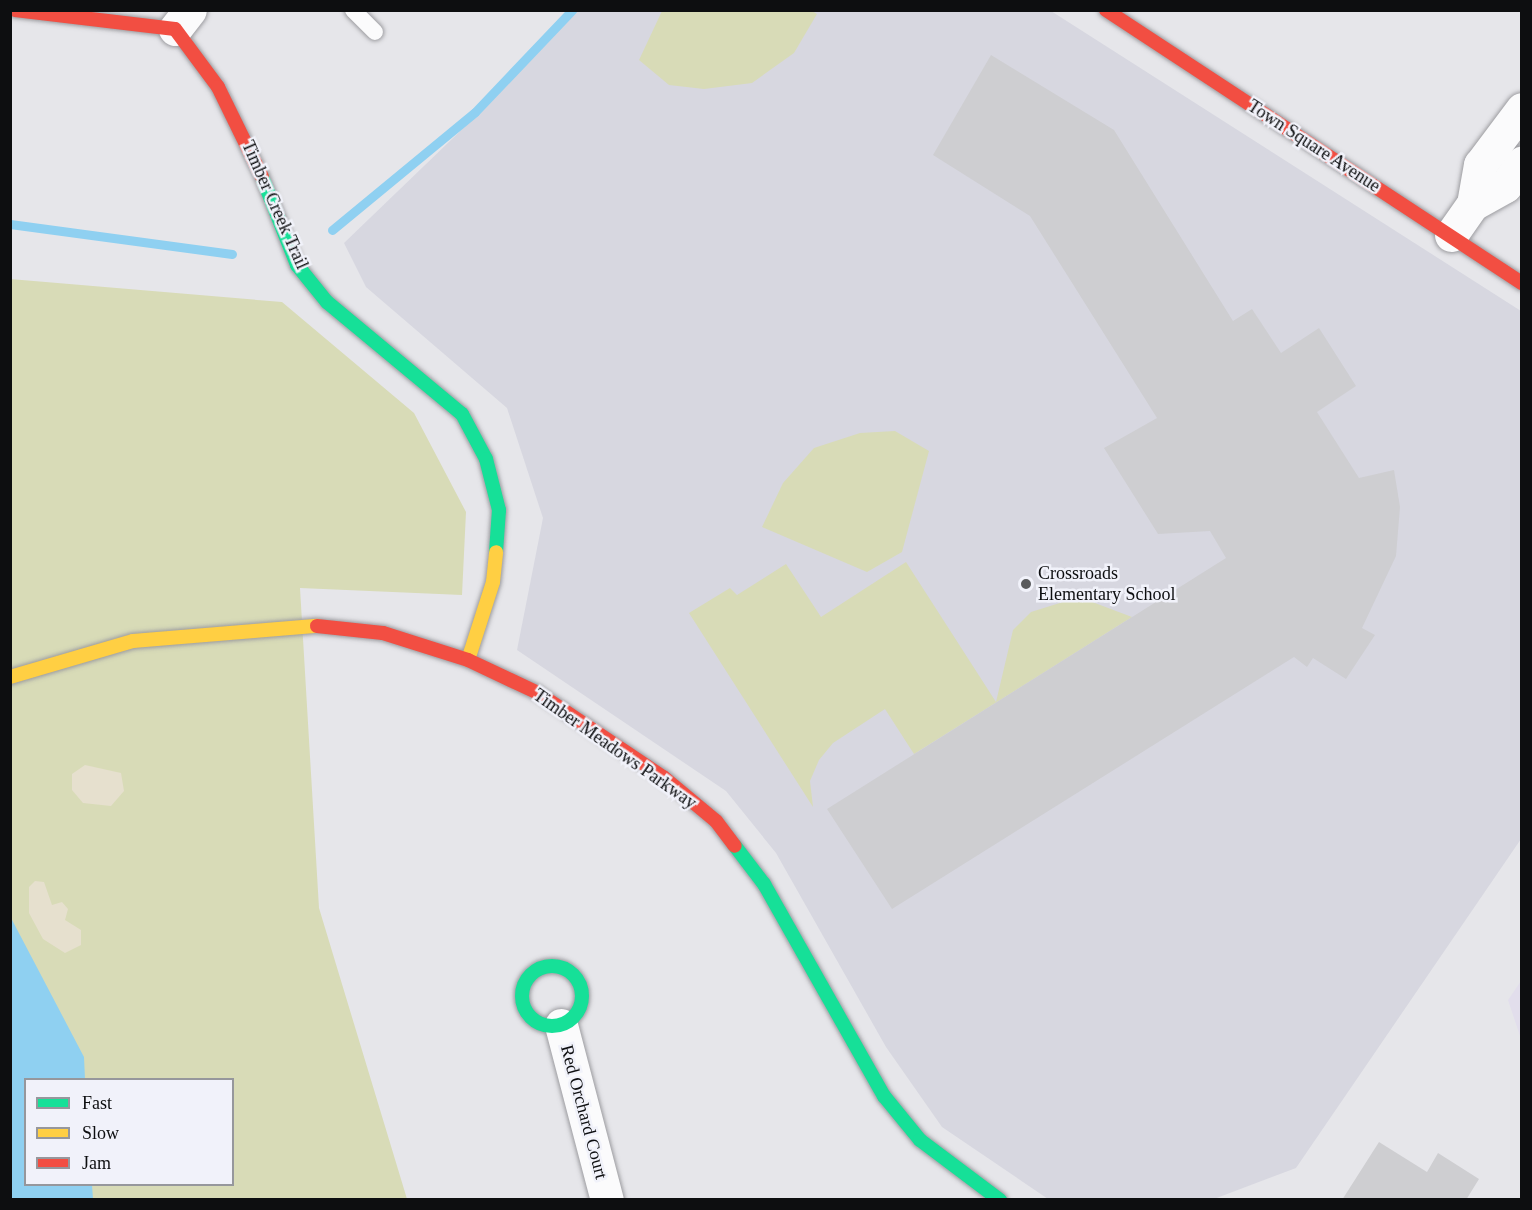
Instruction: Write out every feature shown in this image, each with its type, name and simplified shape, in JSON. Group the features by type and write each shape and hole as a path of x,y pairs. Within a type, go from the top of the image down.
{"street":[{"name":"Timber Creek Trail","path":"15,10 182,20 246,138 297,265 327,302 462,414 486,459 499,510 493,582 468,660"},
{"name":"Town Square Avenue","path":"1106,10 1521,283"},
{"path":"1451,235 1473,204 1480,165 1521,109"},
{"path":"1473,204 1505,186 1521,163"},
{"name":"Timber Meadows Parkway","path":"10,677 133,641 305,625 383,633 468,660 538,693 663,777 716,821 764,885 884,1096 920,1140 1000,1200"},
{"name":"Red Orchard Court","path":"547,966 567,969 580,984 578,1013 561,1025 542,1025 523,1004 524,984 547,966"},
{"name":"Red Orchard Court","path":"561,1025 607,1200"}],"lane":[{"path":"353,10 375,32"}],"shaded area":[{"name":"Crossroads Elementary School","path":"574,11 1051,11 1521,311 1521,839 1296,1168 1214,1199 1048,1199 942,1127 886,1047 776,853 726,791 517,650 543,518 507,408 366,287 344,243 478,114"},
{"path":"1521,981 1521,1039 1508,1000"}],"green space":[{"path":"662,11 812,11 817,14 794,53 752,83 704,89 669,85 639,60"},
{"path":"10,279 282,302 414,413 466,512 462,595 300,588 319,908 407,1199 11,1199"},
{"path":"895,431 929,451 902,552 867,572 762,527 783,483 814,448 860,433"},
{"path":"906,562 996,702 1013,630 1031,612 1079,597 1132,617 914,754 885,709 833,743 819,760 810,781 813,807 689,613 730,588 737,595 786,564 821,617"}],"sand":[{"path":"85,765 121,773 124,791 111,806 83,803 72,790 72,774"},
{"path":"35,881 44,882 52,905 62,902 68,909 65,920 81,930 81,945 65,953 43,939 29,913 29,887"}],"water":[{"path":"10,916 84,1057 85,1078 24,1078 24,1186 92,1186 93,1199 11,1199"}],"building":[{"path":"991,55 1114,130 1233,321 1252,309 1281,353 1319,328 1356,386 1317,412 1359,478 1394,470 1400,507 1396,556 1362,628 1375,635 1346,679 1313,658 1307,667 1294,657 892,909 827,809 1226,558 1210,531 1158,534 1104,448 1157,418 1030,216 933,155"},
{"path":"1379,1142 1427,1172 1438,1153 1479,1179 1466,1200 1342,1200"}],"waterway":[{"path":"332,230 475,112 572,10"},
{"path":"10,224 232,254"}],"traffic: fast":[{"path":"262,177 297,265 327,302 462,414 486,459 499,510 496,552"},
{"path":"735,846 764,884 884,1096 920,1140 1000,1200"},
{"path":"546,966 558,966 569,971 577,979 582,996 580,1008 569,1021 558,1026 546,1026 535,1021 527,1013 522,1002 522,990 527,979 535,971 546,966"}],"traffic: slow":[{"path":"468,660 493,582 496,552"},
{"path":"10,677 133,641 317,626"}],"traffic: jam":[{"path":"15,10 175,29 218,87 262,177"},
{"path":"1106,10 1522,283"},
{"path":"317,626 383,633 468,660 538,693 663,777 716,821 735,846"}],"place":[{"name":"Crossroads Elementary School","path":"1026,584"}]}
